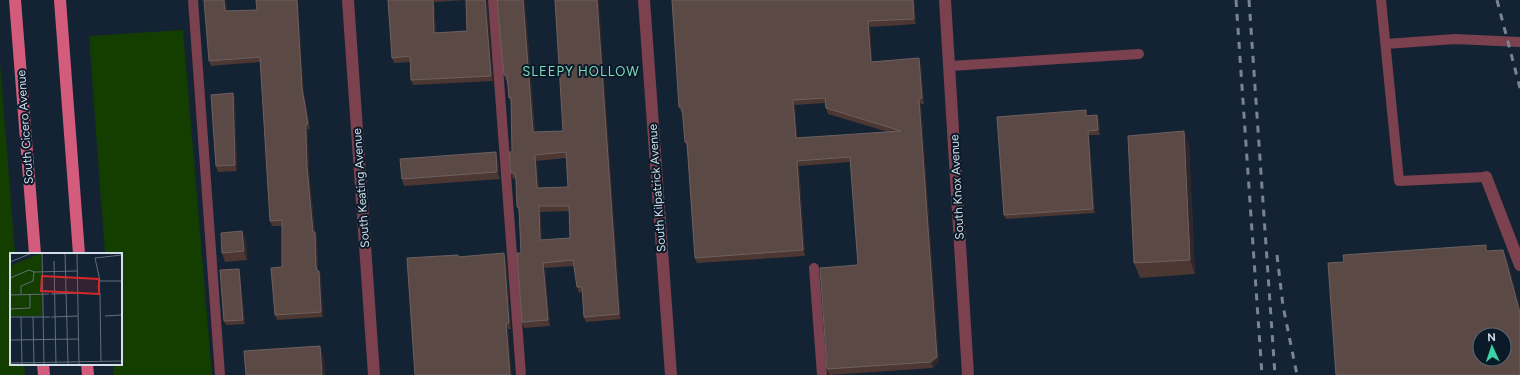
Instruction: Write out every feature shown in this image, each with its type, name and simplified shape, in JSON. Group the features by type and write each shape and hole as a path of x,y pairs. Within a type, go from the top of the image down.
{"main road":[{"name":"South Cicero Avenue","path":"15,0 35,253"},
{"path":"60,0 79,253"},
{"path":"43,365 44,375"},
{"path":"87,365 88,375"}],"street":[{"name":"South Keating Avenue","path":"348,0 374,375"},
{"name":"South Kilpatrick Avenue","path":"644,0 671,375"},
{"name":"South Knox Avenue","path":"945,0 968,375"},
{"path":"1486,177 1520,265"}],"lane":[{"path":"193,0 220,375"},
{"path":"493,0 521,375"},
{"path":"1381,0 1399,181 1486,177"},
{"path":"1386,44 1455,39 1520,42"},
{"path":"950,66 1139,54"},
{"path":"814,268 822,375"}],"green space":[{"path":"183,30 212,375 114,375 113,365 122,365 122,253 105,253 89,36"},
{"path":"0,63 15,253 10,253 10,365 24,365 25,375 0,375"}],"building":[{"path":"204,0 224,0 225,11 257,10 256,0 297,0 302,88 308,124 306,124 307,167 313,232 315,232 316,265 317,271 319,271 321,312 275,315 271,268 282,267 282,220 270,221 260,57 209,61"},
{"path":"388,0 433,0 434,33 467,31 466,0 485,0 491,76 411,80 410,56 392,58"},
{"path":"497,0 523,0 533,132 563,131 555,0 597,0 619,314 584,317 582,287 577,287 573,260 543,263 548,320 522,322 517,253 521,253 519,207 517,207 515,173 511,173 509,152 512,152 511,97 509,98 507,75 504,75","holes":["566,152 568,187 537,188 535,155","539,206 569,206 570,238 540,240"]},
{"path":"672,0 913,0 914,19 868,21 871,62 919,58 922,98 919,99 937,357 931,362 827,369 820,268 858,265 850,157 797,161 803,250 695,258 687,142 685,142 682,107 679,107","holes":["825,98 826,108 901,131 796,138 793,100"]},
{"path":"233,93 235,165 216,166 211,95"},
{"path":"1086,110 1086,116 1097,115 1098,130 1088,131 1093,209 1004,215 997,117"},
{"path":"1184,131 1190,260 1134,263 1128,136"},
{"path":"496,152 497,172 402,179 400,159"},
{"path":"242,231 244,251 222,253 221,233"},
{"path":"1486,245 1486,251 1503,250 1520,313 1520,375 1336,375 1328,263 1344,262 1343,255"},
{"path":"504,253 509,323 506,323 510,375 415,375 407,258 458,255 458,257"},
{"path":"239,269 243,320 224,321 220,270"},
{"path":"320,346 322,375 246,375 244,351"}],"railway":[{"path":"1236,0 1262,375"},
{"path":"1249,0 1275,375"},
{"path":"1497,0 1520,88"},
{"path":"1277,255 1283,306 1297,375"}],"district":[{"name":"SLEEPY HOLLOW","path":"581,71"}]}
